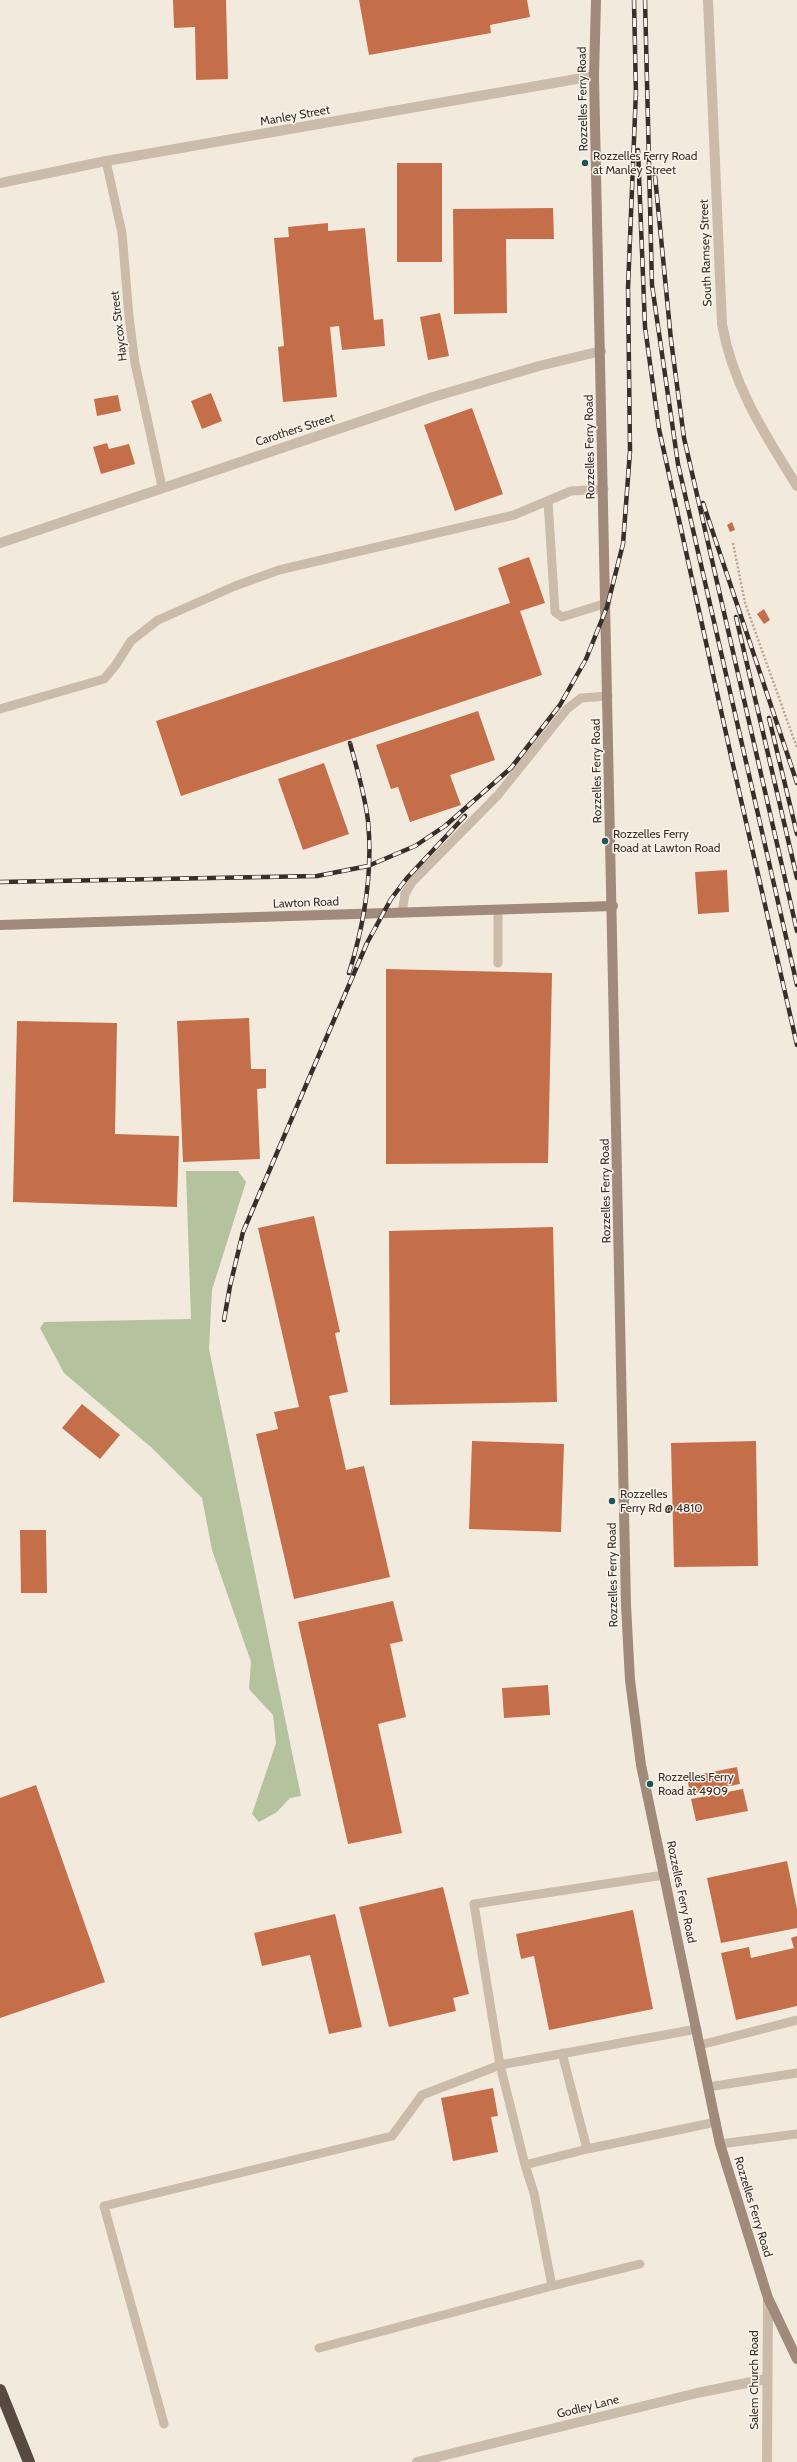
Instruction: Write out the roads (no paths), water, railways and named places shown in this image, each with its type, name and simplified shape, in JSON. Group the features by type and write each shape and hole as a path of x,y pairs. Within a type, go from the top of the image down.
{"highway":[{"path":"0,2390 29,2462"}],"street":[{"name":"Rozzelles Ferry Road","path":"596,0 594,76 607,603 626,1605 630,1680 641,1766 720,2144 768,2298 797,2359"},
{"name":"South Ramsey Street","path":"708,0 722,324 726,346 736,379 747,402 797,486"},
{"name":"Manley Street","path":"0,183 106,161 594,76"},
{"name":"Carothers Street","path":"0,544 162,487 433,397 539,366 601,351"},
{"name":"Lawton Road","path":"0,925 613,906"},
{"name":"Salem Church Road","path":"767,2462 766,2379 768,2298"},
{"name":"Godley Lane","path":"417,2462 697,2393 766,2379"}],"lane":[{"name":"Haycox Street","path":"106,161 122,233 129,317 135,363 162,487"},
{"path":"0,709 104,679 115,666 130,641 158,620 235,586 279,570 514,515 571,491 604,489"},
{"path":"548,501 555,612 562,617 607,603"},
{"path":"402,913 405,894 412,882 498,795 567,709 581,698 608,696"},
{"path":"498,910 498,963"},
{"path":"552,2286 534,2193 525,2165 500,2065 474,1904 664,1875"},
{"path":"700,2045 797,2020"},
{"path":"164,2424 104,2206 392,2136 422,2095 500,2065 697,2029"},
{"path":"562,2053 587,2149"},
{"path":"708,2087 797,2074"},
{"path":"525,2165 587,2149 716,2122"},
{"path":"720,2144 797,2134"},
{"path":"319,2348 640,2264"}],"railway":[{"path":"634,0 636,96"},
{"path":"645,0 652,285 678,464 797,985"},
{"path":"0,882 317,876 368,866 415,846 445,826 511,768 560,705 586,659 607,607 623,544 630,451 628,288 636,90"},
{"path":"638,150 645,327 659,429 731,756 797,1045"},
{"path":"655,176 671,340 684,438 797,931"},
{"path":"703,503 797,783"},
{"path":"736,617 797,878"},
{"path":"769,718 797,834"},
{"path":"349,973 363,917 369,860 367,811 350,743"},
{"path":"224,1320 230,1286 243,1232 367,943 391,899 407,878 465,816"}],"place":[{"name":"Rozzelles Ferry Road at Manley Street","path":"585,163"},
{"name":"Rozzelles Ferry Road at Lawton Road","path":"605,841"},
{"name":"Rozzelles Ferry Rd @ 4810","path":"612,1501"},
{"name":"Rozzelles Ferry Road at 4909","path":"650,1784"}]}
